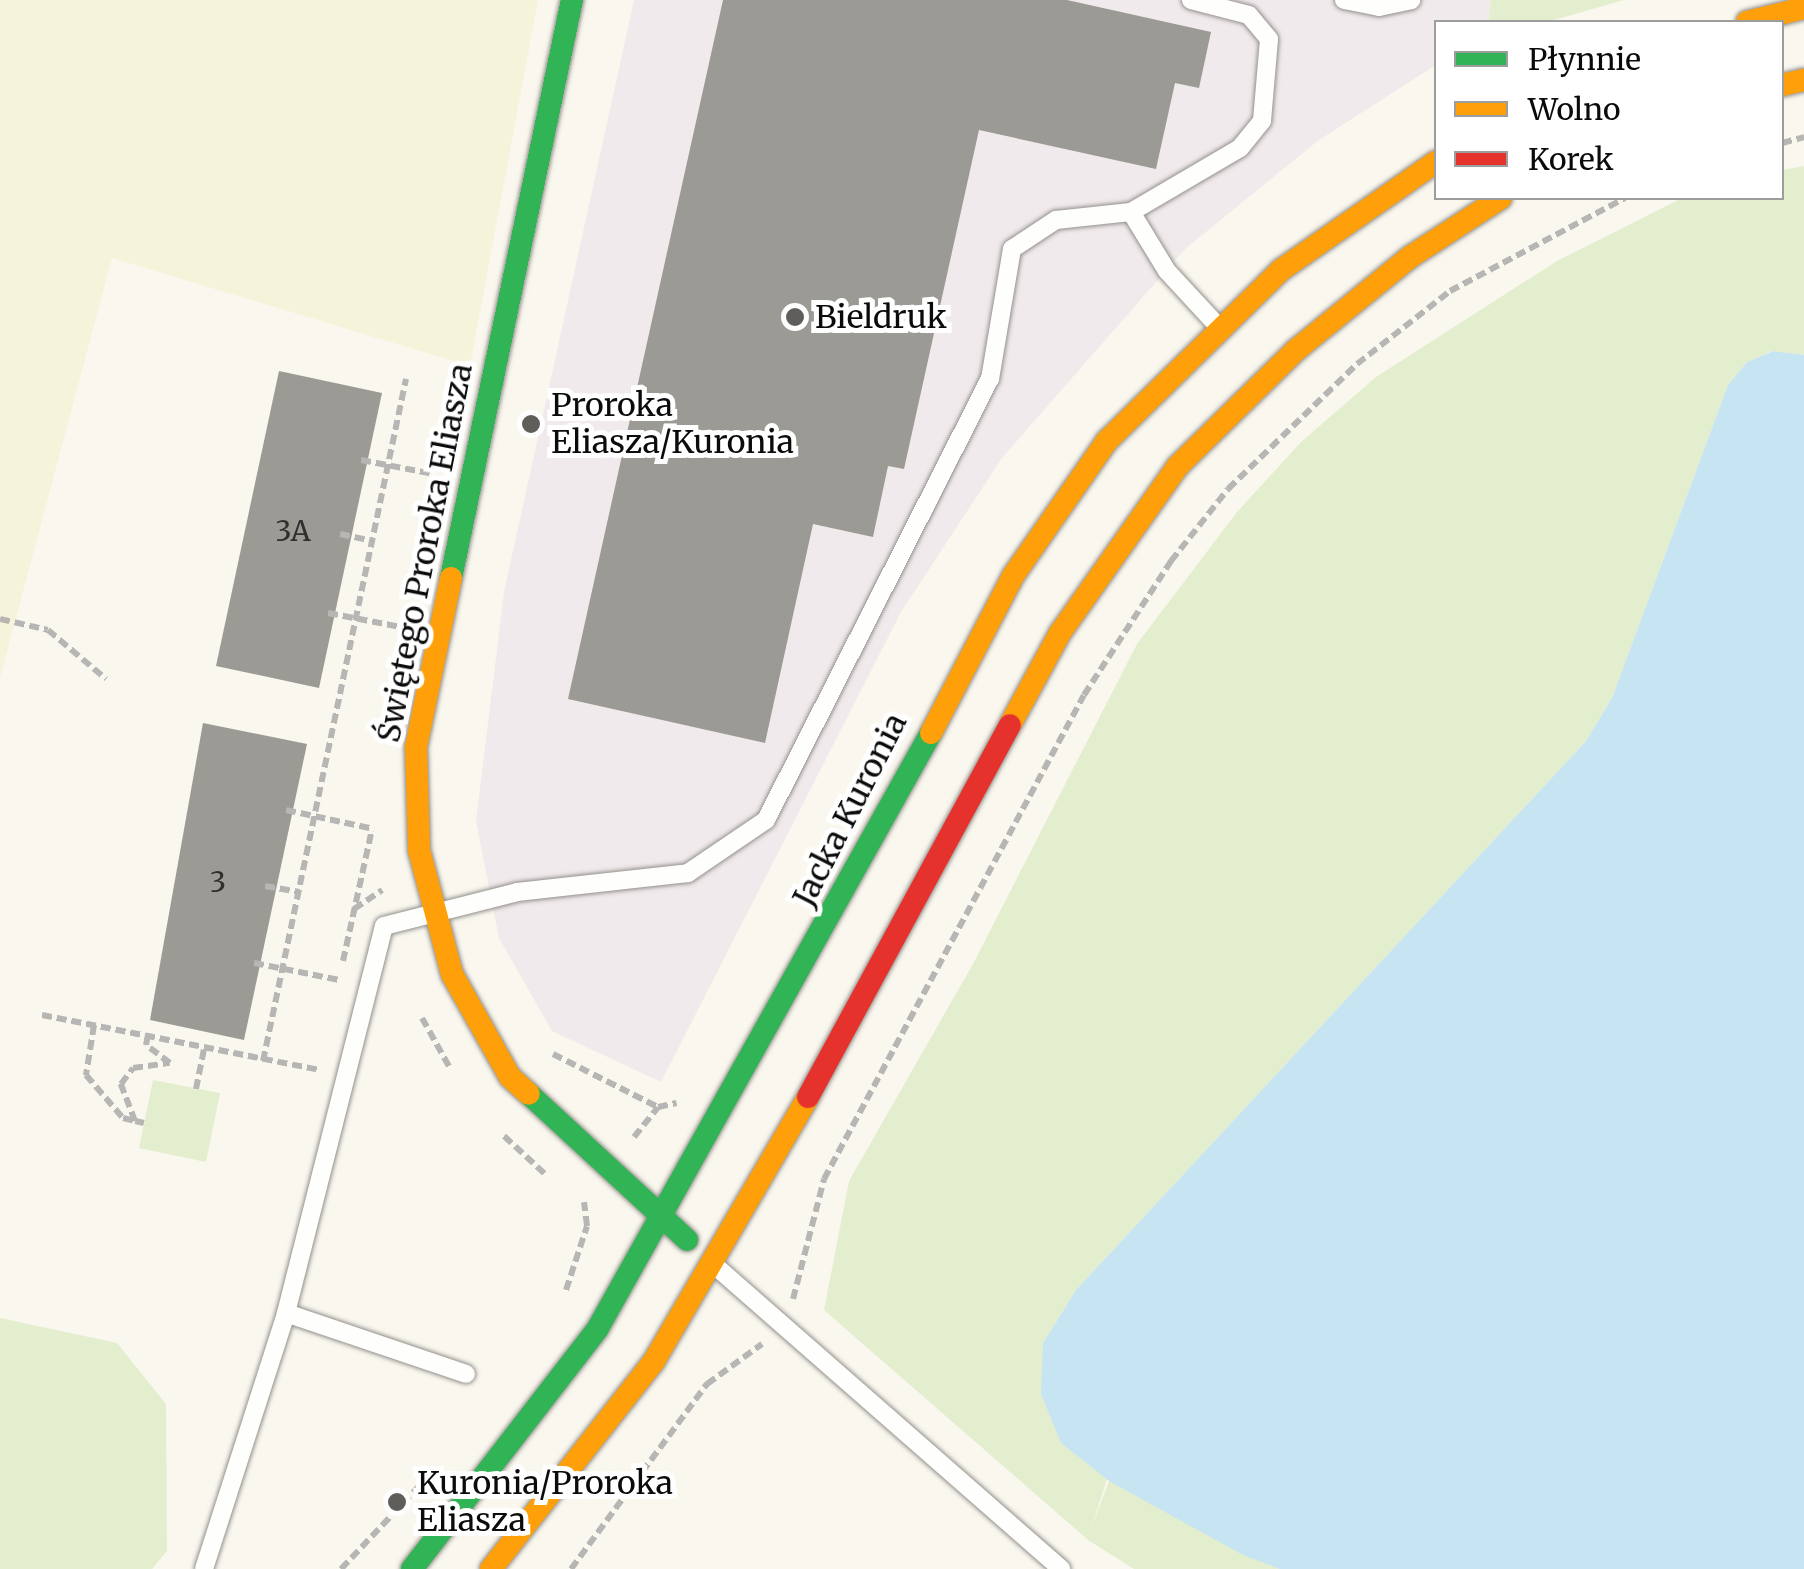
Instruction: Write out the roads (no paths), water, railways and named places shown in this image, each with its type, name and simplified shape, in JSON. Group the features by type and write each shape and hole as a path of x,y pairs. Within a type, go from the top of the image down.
{"main road":[{"name":"Świętego Proroka Eliasza","path":"572,0 416,747 430,912 478,1026 510,1078 712,1264"},
{"path":"1755,20 1804,8"},
{"name":"Jacka Kuronia","path":"412,1569 510,1452 664,1218 1013,576 1107,442 1219,327 1281,270 1434,163"},
{"path":"490,1569 581,1462 712,1264 992,752 1120,540 1178,466 1296,350 1410,257 1498,200"}],"lane":[{"path":"204,1569 286,1312 372,949 384,926 517,892 688,872 766,820 990,379 1012,249 1056,220 1131,212 1240,148 1262,121 1269,39 1249,15 1191,0"},
{"path":"1344,0 1379,7 1410,0"},
{"path":"1131,212 1167,271 1219,327"},
{"path":"712,1264 1061,1569"},
{"path":"286,1312 466,1374"}],"water":[{"path":"1773,351 1804,355 1804,1569 1280,1569 1243,1555 1109,1481 1061,1443 1041,1394 1043,1343 1076,1290 1586,741 1612,698 1728,385 1747,362"}],"place":[{"name":"Bieldruk","path":"795,317"},
{"name":"Proroka Eliasza/Kuronia","path":"531,424"},
{"name":"Kuronia/Proroka Eliasza","path":"397,1502"}]}
